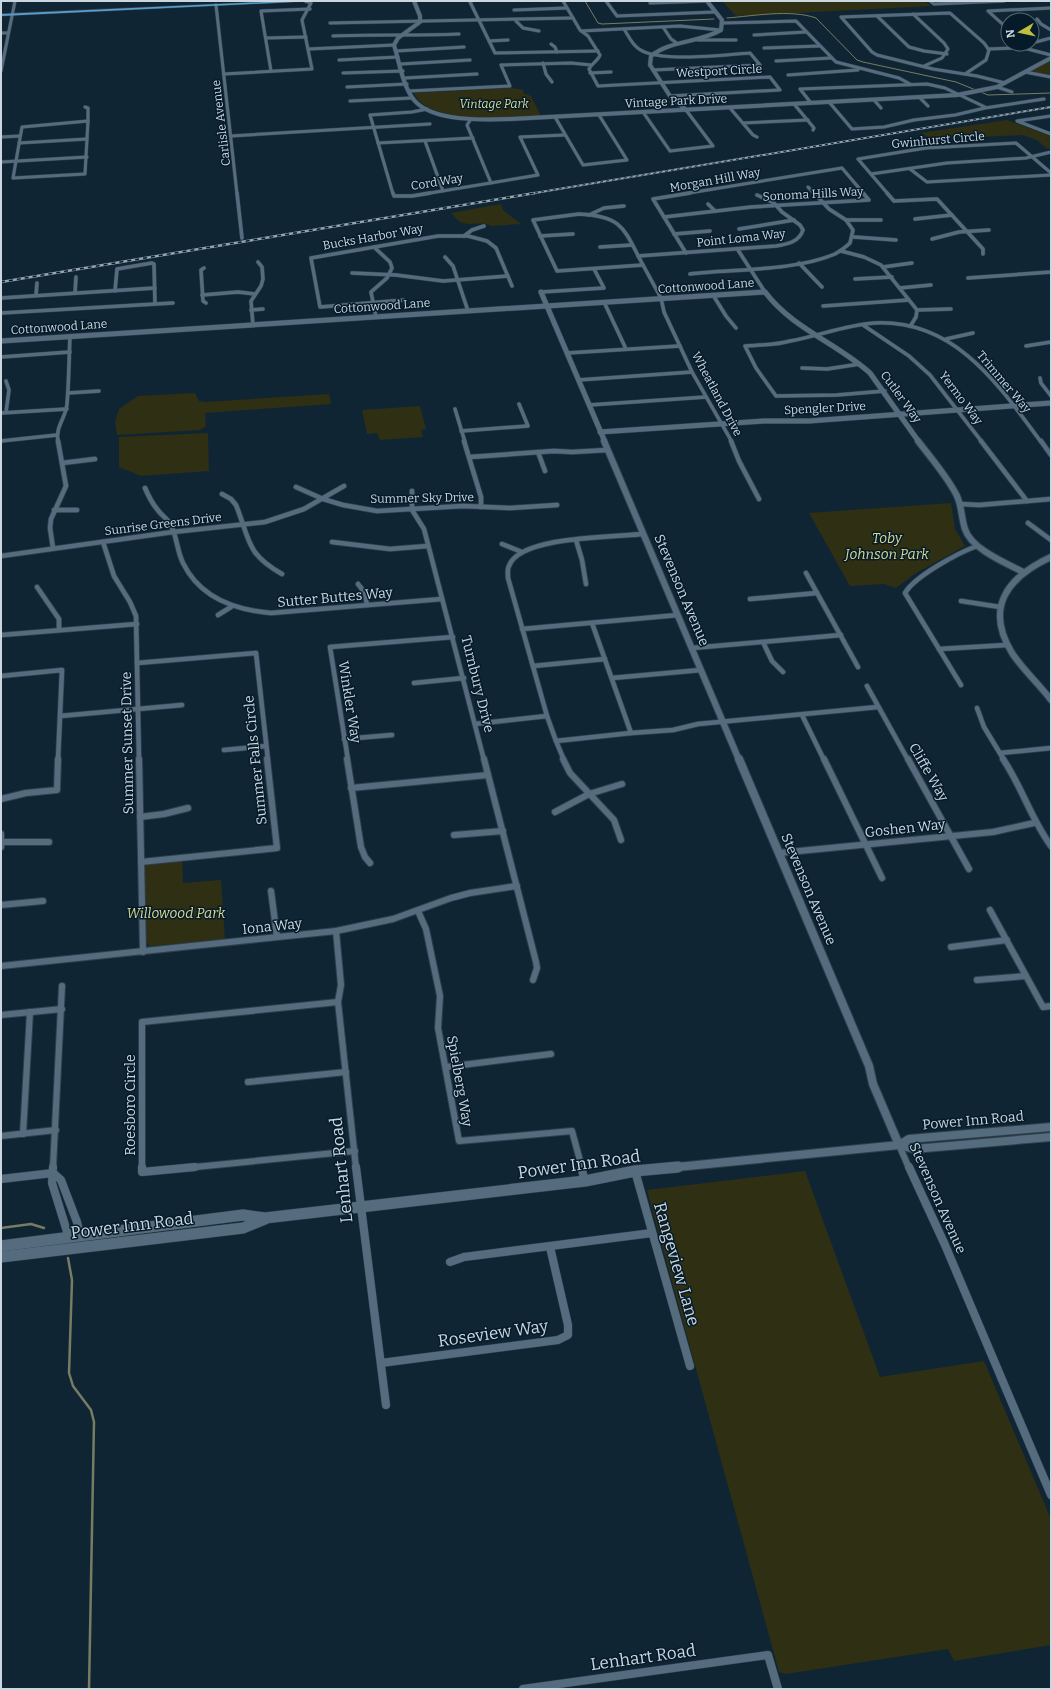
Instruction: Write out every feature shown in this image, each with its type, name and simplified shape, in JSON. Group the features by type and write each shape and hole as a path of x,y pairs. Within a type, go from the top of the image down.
{"main road":[{"path":"228,4 264,1"},
{"path":"1,14 317,1"}],"street":[{"path":"1,69 15,1"},
{"path":"350,101 412,98 394,45 395,40 415,28 420,22 420,16 414,1"},
{"path":"472,1 470,2 480,20 494,53 598,51"},
{"path":"563,1 581,31 588,36 598,51 600,58 591,65 589,69 598,86 662,83"},
{"path":"606,1 614,14 617,16 715,12"},
{"path":"650,3 707,1 723,23"},
{"path":"930,1 934,4 1004,1"},
{"path":"224,74 312,69 302,20 304,14 310,9 311,2"},
{"name":"Carlisle Avenue","path":"216,4 242,238"},
{"path":"514,10 567,8"},
{"path":"1000,22 988,11 1051,8"},
{"path":"271,71 261,12 262,10 310,9"},
{"path":"966,74 986,60 988,56 988,49 984,43 950,13 841,17 875,54 1005,83"},
{"path":"913,14 945,44 948,49 947,54 941,59 924,66"},
{"path":"876,16 909,47 924,51 947,54"},
{"path":"330,23 573,18"},
{"path":"516,20 523,28 539,31"},
{"path":"723,23 796,21 831,58 841,64 899,78 910,84"},
{"path":"644,112 670,151 713,146 686,110 670,96 649,62 653,55 661,49 698,40 714,34 720,30 723,23"},
{"path":"1040,23 1051,30"},
{"path":"581,31 684,26 720,30"},
{"path":"662,27 678,44"},
{"path":"624,29 638,49 653,55 673,56 750,53 760,65 653,70"},
{"path":"754,35 806,32"},
{"path":"1,33 8,33"},
{"path":"333,36 383,34 417,36 459,34"},
{"path":"266,38 306,37"},
{"path":"1040,40 1051,38"},
{"path":"489,41 508,40"},
{"path":"698,40 736,40"},
{"path":"551,44 558,52"},
{"path":"309,49 394,45"},
{"path":"764,48 819,46"},
{"path":"396,51 464,47"},
{"path":"988,49 1000,48"},
{"path":"1037,52 1051,56"},
{"name":"Vintage Park Drive","path":"412,98 427,109 447,115 470,119 501,120 920,98 958,95 997,87 1051,56"},
{"path":"339,60 398,57"},
{"path":"776,61 831,58"},
{"path":"401,64 470,60"},
{"path":"409,91 510,86 500,65 543,63 591,65"},
{"path":"543,63 543,68 552,82"},
{"path":"788,75 842,72 860,69"},
{"path":"343,73 403,71"},
{"path":"590,73 611,72"},
{"path":"1025,72 1051,77"},
{"path":"405,78 477,74"},
{"name":"Westport Circle","path":"662,83 770,77 780,90 670,96"},
{"path":"347,87 407,84"},
{"path":"811,103 800,89 910,84 939,86 986,108"},
{"path":"997,87 1012,92"},
{"path":"920,98 928,106"},
{"path":"829,102 852,128 888,126 914,120 955,115 986,108 1044,99"},
{"path":"874,100 881,108"},
{"path":"794,104 814,128 813,130"},
{"path":"85,107 88,108 88,121 85,174 19,179 13,178 22,126 88,121"},
{"path":"730,108 753,135 757,137"},
{"name":"Cord Way","path":"427,109 416,112 370,115 394,196 412,196 538,175 520,137 565,134"},
{"path":"555,117 583,166 627,160 599,115"},
{"path":"1051,116 1017,121 1051,134"},
{"path":"470,119 467,126 491,183"},
{"path":"743,123 808,120"},
{"path":"231,136 430,124"},
{"path":"1,137 20,136"},
{"path":"378,143 473,138"},
{"path":"19,143 87,139"},
{"path":"425,141 443,191"},
{"name":"Gwinhurst Circle","path":"870,174 858,159 926,148 1016,143 1034,157"},
{"path":"870,174 946,163 1034,157 1051,152"},
{"path":"1,162 87,157"},
{"path":"1034,157 1051,174"},
{"name":"Sonoma Hills Way","path":"664,217 776,205 869,200 842,168"},
{"name":"Morgan Hill Way","path":"686,253 653,199 842,168"},
{"path":"910,169 927,182 1051,174"},
{"path":"870,174 894,201 937,199 983,249 983,254"},
{"path":"690,274 799,263 827,257 841,251 851,243 854,237 852,228 846,220 829,209 808,187"},
{"name":"Point Loma Way","path":"638,256 777,246 795,240 801,236 803,230 800,225 770,200 757,195"},
{"path":"708,204 715,211"},
{"path":"624,206 604,208 589,215 565,215 533,220 557,271 643,266"},
{"name":"Wheatland Drive","path":"589,215 605,218 618,224 623,229 662,298 664,312 692,372 722,424 759,499"},
{"path":"915,219 952,215"},
{"path":"739,228 794,220"},
{"path":"846,220 881,220"},
{"path":"464,236 472,230 484,226"},
{"path":"932,239 967,232 989,230"},
{"path":"674,234 710,231"},
{"path":"540,236 573,234"},
{"name":"Bucks Harbor Way","path":"373,304 320,307 311,258 438,236 464,236 484,240 494,246 512,286"},
{"path":"854,237 896,240"},
{"path":"600,247 632,245"},
{"path":"374,247 391,264 392,268 390,275 372,290 371,294 376,317"},
{"name":"Cutler Way","path":"738,250 772,302 784,313 860,364 870,373 885,391 951,486 961,504 965,530 977,546 994,557 1023,572"},
{"path":"841,251 868,258 883,267 917,310 916,317 911,325"},
{"path":"445,257 452,264 468,311"},
{"path":"253,324 251,301 264,282 262,266 258,262"},
{"path":"115,290 116,270 148,263 154,264 155,304"},
{"path":"799,263 810,272 822,288"},
{"path":"883,267 912,263"},
{"path":"204,268 201,270 202,295 203,301 206,303"},
{"path":"541,292 604,288 594,269"},
{"path":"968,278 1051,272"},
{"path":"352,273 390,275 438,281 458,281 508,276"},
{"path":"75,293 76,278"},
{"path":"855,279 892,278"},
{"path":"36,295 37,283"},
{"path":"900,288 931,285"},
{"path":"1,298 155,288"},
{"path":"202,295 238,292 255,294"},
{"name":"Stevenson Avenue","path":"541,292 866,1060 873,1084 945,1245 1051,1495"},
{"name":"Cottonwood Lane","path":"1,341 765,292"},
{"path":"713,295 726,316 736,328"},
{"path":"373,304 404,300"},
{"path":"823,306 909,300"},
{"path":"604,302 626,349"},
{"path":"1,313 173,303"},
{"path":"251,310 263,309"},
{"path":"917,310 952,309"},
{"name":"Trimmer Way","path":"885,391 776,396 756,368 746,346 779,343 863,325 887,322 911,325 926,329 946,339 975,361 1013,406 1051,455"},
{"name":"Yermo Way","path":"863,325 921,365 1027,501"},
{"path":"946,339 973,334"},
{"path":"53,548 50,530 51,519 66,486 57,435 60,422 67,409 70,336"},
{"path":"1026,346 1051,342"},
{"path":"566,353 680,346"},
{"path":"1,357 70,352"},
{"path":"802,368 827,369 860,364"},
{"path":"578,380 692,372"},
{"path":"1040,378 1041,383 1051,396"},
{"path":"6,381 9,390 6,412"},
{"path":"68,393 99,391"},
{"path":"589,405 706,397"},
{"name":"Spengler Drive","path":"600,432 764,421 809,421 1051,403"},
{"path":"461,430 528,426 519,404"},
{"path":"1,413 67,409"},
{"path":"455,409 481,497 481,507"},
{"path":"1,441 57,435"},
{"path":"470,458 538,452 608,450"},
{"path":"538,452 545,471"},
{"path":"62,463 96,459"},
{"name":"Summer Sky Drive","path":"296,486 323,499 365,510 389,511 463,506 519,508 557,505"},
{"name":"Sunrise Greens Drive","path":"1,556 173,532 243,525 286,516 304,509 344,486"},
{"name":"Sutter Buttes Way","path":"145,488 154,505 168,521 183,563 191,576 212,597 231,606 251,611 271,613 442,599"},
{"path":"412,491 412,510"},
{"path":"222,494 231,499 236,505 252,550 257,557 268,566 282,574"},
{"path":"961,504 1051,499"},
{"path":"54,510 77,510"},
{"name":"Turnbury Drive","path":"412,510 424,529 447,620 453,637 476,724 536,962 537,968 533,980"},
{"path":"1028,523 1051,540"},
{"path":"621,840 614,820 570,773 560,754 547,716 507,575 509,565 522,552 543,544 643,534"},
{"path":"576,540 582,560 586,584"},
{"name":"Summer Sunset Drive","path":"103,542 112,573 120,588 135,609 137,624 143,952"},
{"path":"332,542 390,549 428,546"},
{"path":"502,544 522,552"},
{"path":"961,685 905,592 914,581 922,575 958,554 977,546"},
{"path":"1051,557 1023,572 1010,586 1000,607 999,624 1007,645 1016,659 1034,678 1051,700"},
{"path":"806,573 858,667"},
{"path":"358,584 365,593 367,606"},
{"path":"37,587 57,615 59,619 59,630"},
{"path":"750,599 817,593"},
{"path":"961,601 1000,607"},
{"path":"218,615 231,606"},
{"path":"522,629 678,615"},
{"path":"592,623 631,733"},
{"path":"1,635 137,624"},
{"path":"692,648 841,635"},
{"name":"Winkler Way","path":"370,863 365,857 361,847 330,647 453,637"},
{"path":"762,642 772,661 783,672"},
{"path":"939,649 1007,645"},
{"name":"Summer Falls Circle","path":"138,663 256,653 277,848 141,862"},
{"path":"533,666 605,659"},
{"path":"1,676 62,670 57,790 26,793 1,799"},
{"path":"612,678 701,670"},
{"path":"414,683 464,678"},
{"name":"Cliffe Way","path":"867,686 969,869"},
{"path":"60,716 182,705"},
{"path":"556,741 672,730 698,724 878,707"},
{"path":"977,708 980,718 1016,780 1034,823 1051,846"},
{"path":"802,714 882,878"},
{"path":"476,724 547,716"},
{"path":"344,739 392,735"},
{"path":"224,750 266,746"},
{"path":"1000,753 1051,748"},
{"path":"352,788 488,775"},
{"path":"555,812 589,794 622,784"},
{"path":"140,817 168,814 188,808"},
{"name":"Goshen Way","path":"779,853 993,832 1034,823"},
{"path":"454,834 503,831"},
{"path":"1,834 1,847"},
{"path":"1,842 49,842"},
{"name":"Iona Way","path":"1,966 336,931 379,923 451,898 470,893 517,886"},
{"path":"271,891 277,937"},
{"path":"1,905 43,901"},
{"name":"Spielberg Way","path":"418,910 426,929 440,996 438,1028 459,1141 572,1131 585,1181"},
{"path":"990,910 1043,1007 1051,1006"},
{"name":"Lenhart Road","path":"336,931 341,979 338,1002 360,1208 386,1405"},
{"path":"951,947 1007,940"},
{"path":"977,980 1026,976"},
{"path":"62,986 56,1130 52,1183 68,1238"},
{"name":"Roesboro Circle","path":"338,1002 142,1022 142,1172 355,1151"},
{"path":"1,1016 62,1008"},
{"path":"23,1134 30,1012"},
{"path":"446,1067 551,1054"},
{"path":"248,1082 346,1072"},
{"name":"Power Inn Road","path":"899,1145 909,1139 1051,1127"},
{"path":"1,1136 56,1130"},
{"name":"Power Inn Road","path":"1,1246 243,1215 265,1218 360,1208 585,1181 635,1171 899,1145 914,1149 1051,1137"},
{"name":"Rangeview Lane","path":"635,1171 690,1366"},
{"path":"1,1179 53,1173 61,1180 77,1222 80,1236"},
{"name":"Power Inn Road","path":"1,1257 243,1228 265,1218"},
{"path":"450,1262 464,1256 550,1247 652,1233"},
{"name":"Roseview Way","path":"381,1363 558,1340 568,1335 568,1325 550,1247"},
{"name":"Lenhart Road","path":"523,1689 768,1655 778,1689"}],"green space":[{"path":"722,1 924,1 931,6 736,16"},
{"path":"1051,60 1051,76 1031,72 1031,71"},
{"name":"Vintage Park","path":"512,88 524,90 523,93 531,96 541,116 492,118 452,115 435,110 422,103 414,93"},
{"path":"1007,120 1051,136 1051,149 1046,148 1037,140 1022,135 932,139 921,133"},
{"path":"501,204 503,210 521,224 491,226 487,224 468,224 458,220 451,213"},
{"path":"195,393 199,401 205,402 329,394 331,404 205,413 206,426 200,430 117,435 115,422 119,409 138,396"},
{"path":"420,406 426,429 421,430 423,437 380,440 377,433 367,434 362,410"},
{"path":"208,433 209,471 141,476 119,467 119,437"},
{"name":"Toby Johnson Park","path":"951,503 955,529 965,546 916,573 896,588 884,584 850,586 809,513"},
{"name":"Willowood Park","path":"182,859 183,883 221,880 225,940 150,946 145,940 144,868 147,864"},
{"path":"805,1171 880,1377 984,1361 1051,1519 1051,1645 954,1661 948,1649 786,1674 779,1672 647,1190"}],"waterway":[{"path":"585,1 598,23 602,24 714,19"},
{"path":"727,18 772,14 806,15 816,18 857,60 863,62 956,82 988,95 1051,93"},
{"path":"1,1228 31,1224 44,1228"},
{"path":"68,1258 72,1280 69,1373 73,1386 91,1410 94,1422 89,1689"}],"railway":[{"path":"1,282 1051,107"}]}
